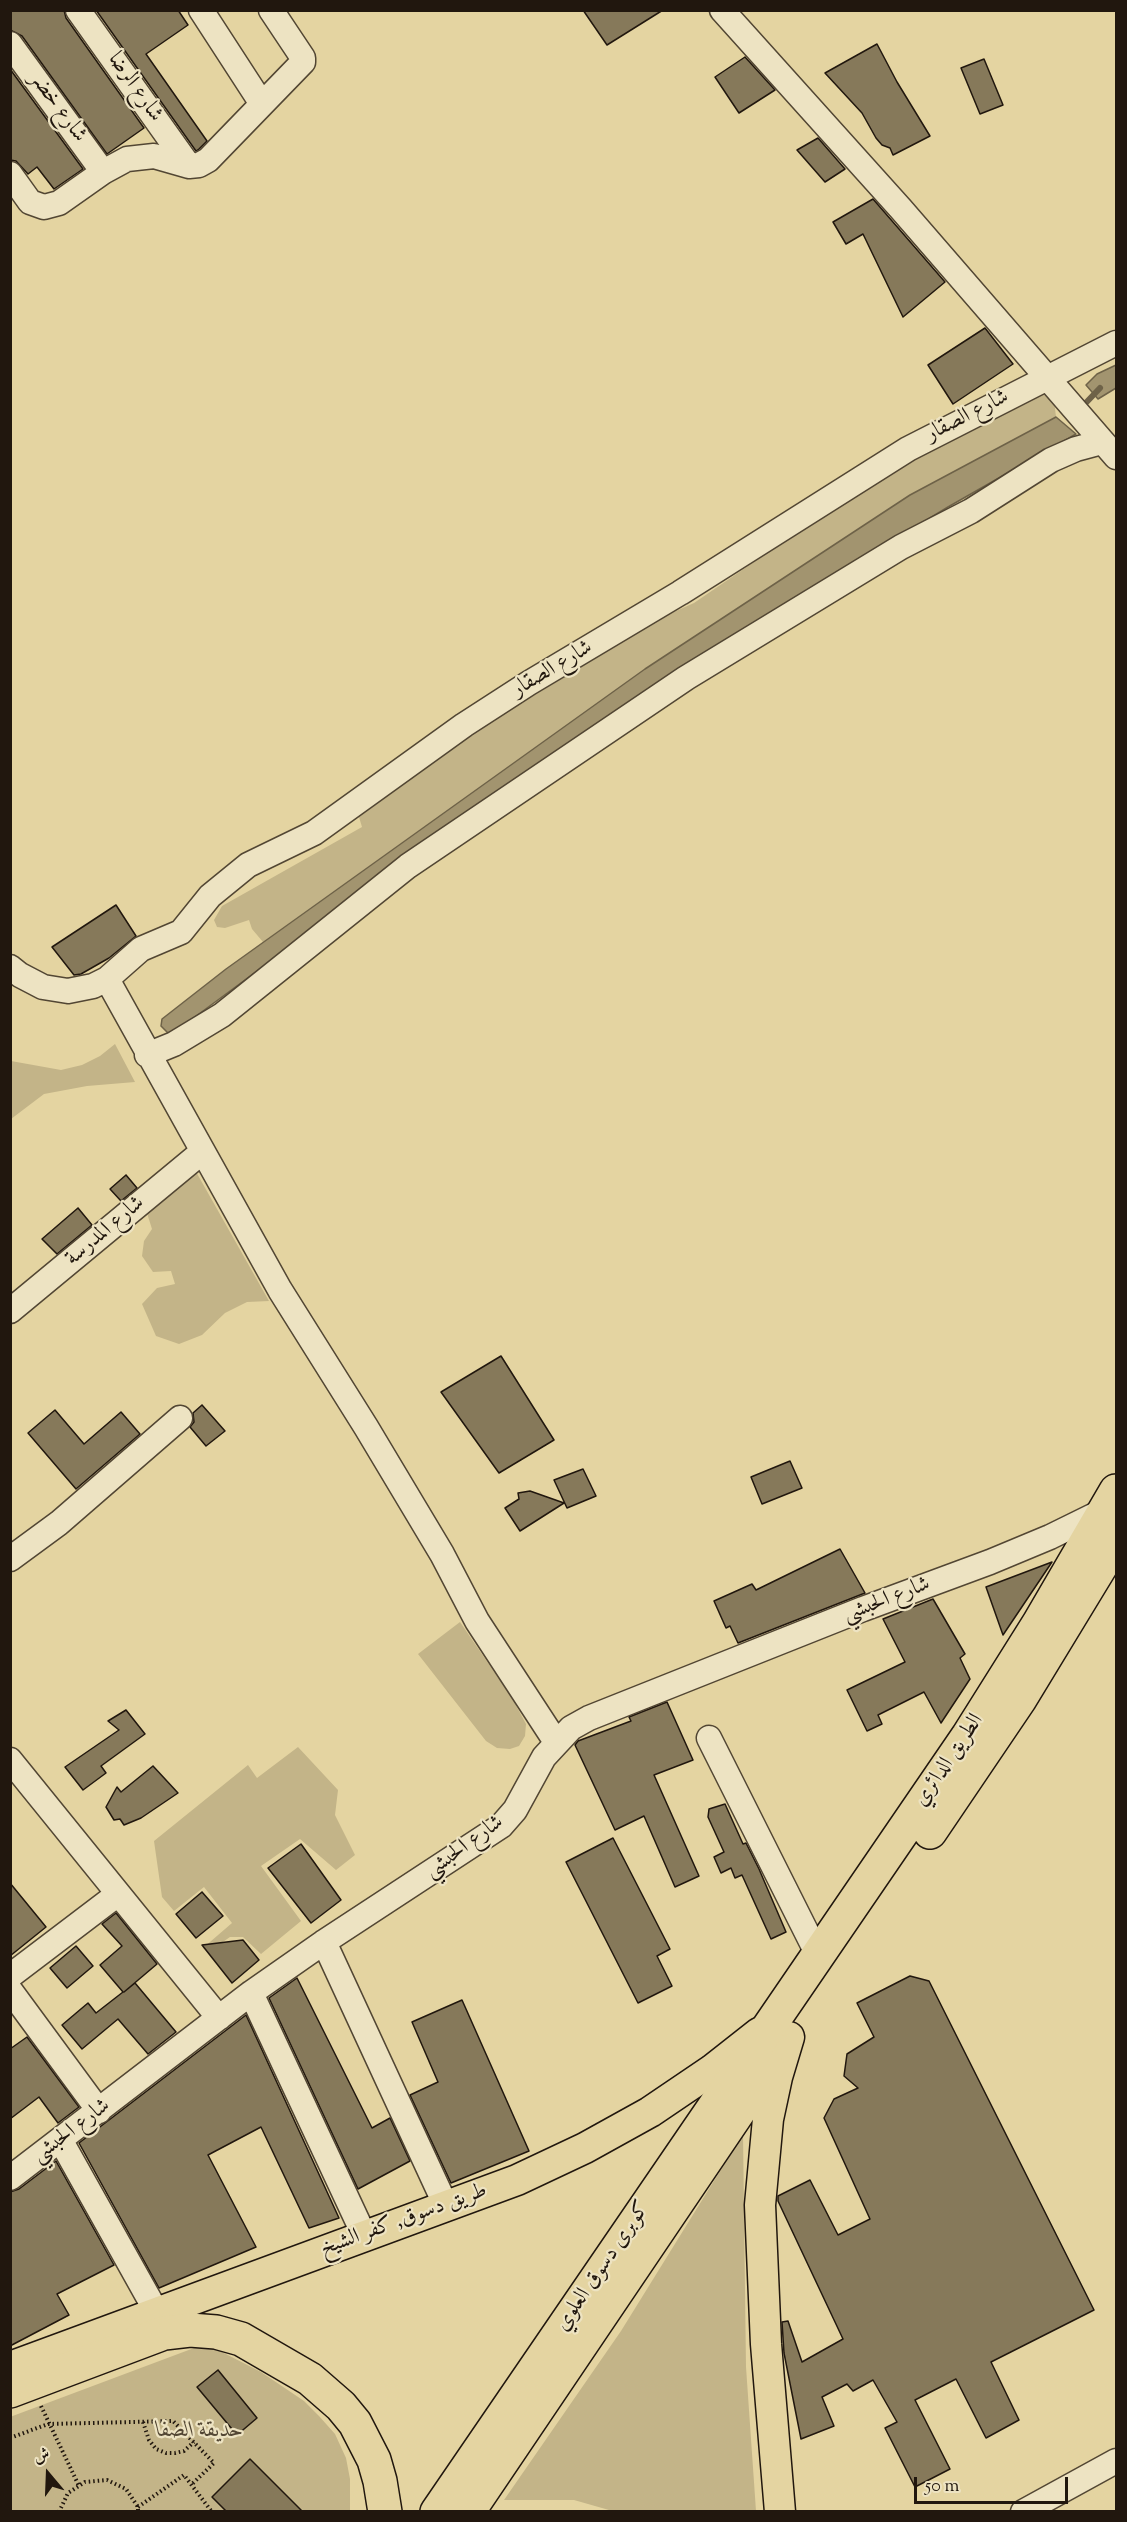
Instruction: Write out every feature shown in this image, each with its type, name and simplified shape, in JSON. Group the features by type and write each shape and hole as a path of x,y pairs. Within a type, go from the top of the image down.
{"highway":[{"name":"الطريق الدائري","path":"780,2030 818,1955 968,1736 1112,1500"},
{"name":"الطريق الدائري","path":"780,2030 1001,1726 1116,1541"},
{"name":"كوبرى دسوق العلوي","path":"437,2511 780,2030"},
{"name":"كوبرى دسوق العلوي","path":"468,2511 780,2030"},
{"path":"10,2391 164,2333 216,2332 240,2339 309,2379 341,2406 366,2441 374,2460 385,2511"}],"main road":[{"name":"طريق دسوق, كفر الشيخ","path":"10,2367 156,2311 516,2180 622,2128 712,2070 780,2030"},
{"path":"780,2030 777,2077 768,2119 760,2205 766,2344 780,2511"}],"street":[{"name":"شارع الرضا","path":"78,10 189,166"},
{"path":"201,10 262,104"},
{"path":"10,174 30,202 44,207 59,202 115,164 140,157 167,159 189,166 199,165 208,160 303,62 303,58 271,10"},
{"path":"147,1054 182,1039 222,1015 408,866 686,678 901,547 971,511 1051,460 1076,449 1104,443 901,209 722,10"},
{"name":"شارع خضر","path":"10,44 103,172"},
{"name":"شارع الصقار","path":"10,967 43,987 68,991 93,986 106,979 141,949 181,932 210,896 234,875 269,854 285,849 314,833 474,719 680,593 908,449 1050,381 1116,343"},
{"path":"106,979 280,1290 442,1554 477,1622 556,1742"},
{"name":"شارع المدرسة","path":"10,1311 202,1152"},
{"path":"10,1559 59,1523 180,1418"},
{"name":"شارع الحبشي","path":"10,2178 251,1993 324,1942 501,1826 515,1810 544,1757 571,1728 589,1718 1050,1537 1112,1500"},
{"path":"709,1738 818,1955"},
{"path":"10,1760 219,2018"},
{"path":"10,1977 118,1894"},
{"path":"324,1942 446,2206"},
{"path":"10,1990 99,2111"},
{"path":"251,1993 364,2235"},
{"path":"61,2141 156,2311"},
{"path":"1023,2511 1116,2461"}],"path":[{"path":"46,2418 79,2486"},
{"path":"10,2438 48,2424 173,2421 214,2463 191,2485"},
{"path":"143,2422 149,2440 156,2449 175,2453 184,2451 194,2442"},
{"path":"59,2511 68,2493 85,2482 107,2480 126,2489 138,2509 184,2475 212,2511"}],"green space":[{"path":"1046,391 1054,400 1056,417 910,495 645,669 263,942 252,929 249,920 225,928 217,927 214,920 222,906 362,827 359,817 479,729 563,678 631,631 694,603 827,512 897,468"},
{"path":"115,1044 135,1082 87,1086 44,1094 11,1119 11,1061 61,1070 82,1065 100,1056"},
{"path":"195,1170 269,1301 247,1302 225,1313 202,1335 179,1344 156,1336 142,1304 157,1288 175,1284 171,1271 153,1272 142,1256 144,1241 152,1229 146,1210"},
{"path":"460,1622 512,1698 526,1724 525,1736 519,1746 510,1749 497,1748 486,1741 418,1654"},
{"path":"298,1747 338,1790 335,1815 355,1855 336,1870 300,1839 261,1866 301,1921 261,1954 243,1937 230,1937 208,1952 203,1948 232,1923 204,1887 174,1911 162,1897 154,1841 248,1765 257,1778"},
{"path":"743,2134 746,2367 756,2511 616,2512 574,2500 504,2500 621,2331"},
{"name":"حديقة الصفا","path":"202,2345 216,2349 261,2372 304,2401 319,2416 335,2434 346,2458 350,2479 350,2511 11,2511 10,2417"}],"shaded area":[{"path":"1116,365 1116,388 1098,399 1086,385 1097,374"},
{"path":"1056,417 1076,434 948,507 749,628 464,818 180,1028 168,1033 161,1026 162,1019 226,969 645,669 910,495"}],"building":[{"path":"10,10 64,10 66,18 144,128 107,154 22,36 10,30"},
{"path":"96,10 178,10 188,25 146,54 207,141 199,149 196,151"},
{"path":"583,10 663,10 607,45"},
{"path":"877,44 930,136 893,155 890,148 882,145 876,138 862,113 825,73"},
{"path":"745,57 775,90 739,113 715,77"},
{"path":"984,59 1003,105 980,114 961,68"},
{"path":"10,69 83,169 54,189 37,167 28,174 16,161 10,160"},
{"path":"818,138 845,169 825,182 797,150"},
{"path":"873,199 945,282 903,317 863,234 846,244 833,222"},
{"path":"985,328 1013,364 953,404 928,365"},
{"path":"116,905 136,936 109,958 81,974 74,975 52,947"},
{"path":"126,1175 137,1188 121,1201 110,1189"},
{"path":"78,1208 92,1225 57,1254 42,1239"},
{"path":"501,1356 554,1440 499,1473 441,1392"},
{"path":"202,1405 225,1431 206,1446 190,1427 194,1422 193,1413"},
{"path":"55,1410 84,1444 121,1412 140,1434 76,1489 28,1433"},
{"path":"790,1461 802,1488 762,1504 751,1477"},
{"path":"583,1469 596,1496 567,1508 554,1480"},
{"path":"530,1491 564,1503 520,1531 505,1508 519,1499 518,1493"},
{"path":"840,1549 865,1593 738,1643 730,1626 726,1628 714,1601 752,1584 756,1590"},
{"path":"1052,1562 1003,1635 986,1587"},
{"path":"933,1599 965,1654 960,1658 970,1679 941,1723 924,1692 878,1715 882,1724 867,1731 847,1690 905,1662 883,1619"},
{"path":"667,1702 693,1760 654,1775 699,1876 675,1887 644,1816 615,1830 575,1745 578,1741 631,1721 629,1717"},
{"path":"126,1710 145,1734 101,1766 106,1773 83,1790 65,1767 119,1730 108,1721"},
{"path":"153,1766 178,1793 141,1818 124,1825 120,1819 114,1820 106,1807 117,1787 121,1792"},
{"path":"725,1804 743,1844 746,1843 759,1869 786,1932 771,1939 742,1875 735,1878 731,1868 721,1873 714,1857 724,1852 708,1817 709,1809"},
{"path":"613,1838 670,1949 657,1956 672,1986 638,2003 566,1862"},
{"path":"301,1844 341,1900 311,1923 268,1868"},
{"path":"10,1883 46,1927 10,1956"},
{"path":"202,1892 223,1916 196,1938 176,1914"},
{"path":"116,1913 157,1964 124,1992 135,1983 176,2032 148,2054 118,2019 82,2049 62,2025 88,2003 96,2013 123,1992 100,1965 122,1946 102,1924"},
{"path":"243,1940 259,1960 232,1983 202,1945"},
{"path":"76,1946 93,1966 67,1988 50,1968"},
{"path":"910,1976 929,1981 1094,2310 991,2362 1019,2420 986,2438 956,2379 915,2400 950,2469 915,2487 885,2428 897,2422 873,2380 853,2391 847,2384 822,2397 834,2426 801,2439 784,2353 782,2322 788,2321 802,2362 843,2339 778,2201 778,2196 810,2180 838,2235 870,2219 824,2118 834,2099 858,2088 844,2076 847,2054 874,2037 857,2003"},
{"path":"297,1978 372,2128 390,2118 410,2161 358,2189 269,1998"},
{"path":"462,2000 529,2151 451,2183 410,2095 438,2082 412,2022"},
{"path":"246,2015 339,2218 309,2228 261,2127 208,2155 256,2247 159,2288 79,2143"},
{"path":"27,2037 79,2107 58,2123 39,2097 10,2119 10,2049"},
{"path":"56,2161 114,2265 57,2294 69,2315 10,2346 10,2192 19,2189"},
{"path":"218,2370 257,2418 237,2435 197,2387"},
{"path":"250,2459 302,2511 226,2511 212,2497"}],"waterway":[{"path":"1080,409 1100,388"}]}
